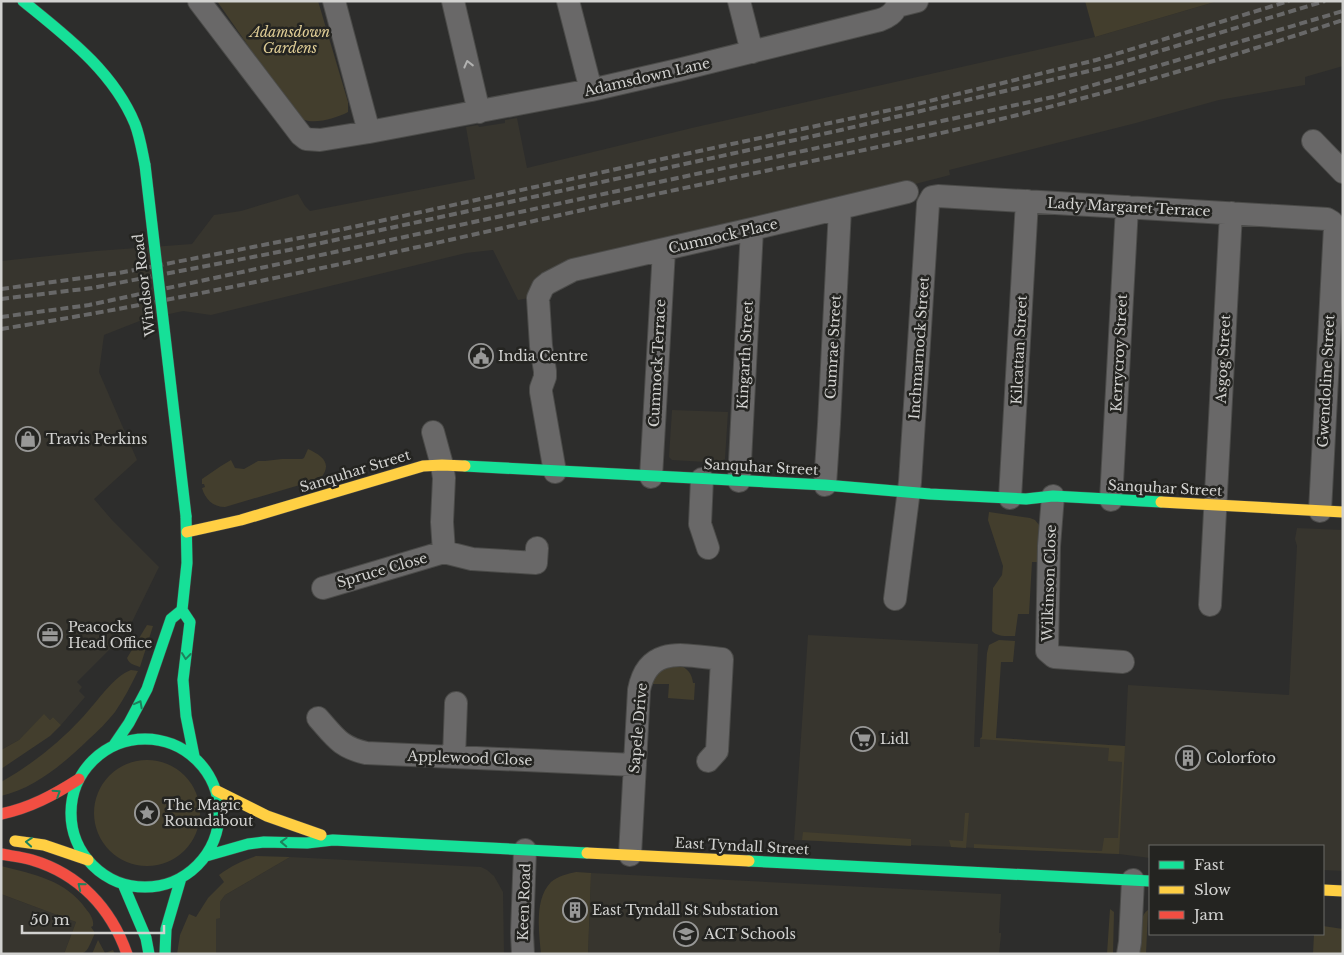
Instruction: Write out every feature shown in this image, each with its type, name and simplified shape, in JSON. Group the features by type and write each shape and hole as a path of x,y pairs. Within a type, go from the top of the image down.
{"street":[{"name":"Windsor Road","path":"24,1 88,55 108,78 123,100 135,123 139,136 145,165 186,516 185,593 182,610 190,622 183,680 186,716 194,756"},
{"name":"Adamsdown Lane","path":"199,1 301,135 306,139 320,140 591,90 880,20 888,17 903,3"},
{"path":"334,1 369,132"},
{"path":"452,1 479,112"},
{"path":"568,1 591,90"},
{"path":"739,1 752,52"},
{"path":"1313,141 1343,172"},
{"name":"Cumnock Place","path":"555,472 541,392 545,377 538,298 543,287 548,283 573,270 907,192"},
{"name":"Lady Margaret Terrace","path":"928,204 932,197 938,196 1328,219 1332,222"},
{"name":"Kilcattan Street","path":"1010,498 1027,201"},
{"name":"Inchmarnock Street","path":"895,599 910,482 928,204"},
{"name":"Kerrycroy Street","path":"1111,500 1127,207"},
{"name":"Cumrae Street","path":"825,485 840,209"},
{"name":"Asgog Street","path":"1210,605 1231,213"},
{"name":"Gwendoline Street","path":"1320,511 1334,407 1334,227 1332,222"},
{"name":"Kingarth Street","path":"739,481 752,229"},
{"name":"Cumnock Terrace","path":"651,477 664,250"},
{"name":"Spruce Close","path":"323,588 444,552 442,522 444,486 442,465 432,432"},
{"name":"Sanquhar Street","path":"187,532 241,520 415,468 442,465 825,485 930,494 1026,499 1053,496 1343,512"},
{"path":"702,479 700,524 708,548"},
{"name":"Wilkinson Close","path":"1053,496 1047,651 1054,657 1123,662"},
{"path":"444,552 472,559 536,563 537,548"},
{"path":"114,745 129,724 147,689 154,673 170,619 182,610"},
{"name":"Sapele Drive","path":"630,855 640,681 645,671 653,662 662,657 674,655 722,659 717,751 708,761"},
{"path":"454,757 456,703"},
{"name":"Applewood Close","path":"318,718 338,740 352,750 366,753 635,765"},
{"path":"134,739 156,739 176,745 194,756 208,772 217,791 220,814 216,836 206,856 194,869 181,878 162,885 142,887 123,884 104,874 88,860 77,842 71,821 72,799 79,779 94,759 114,745 134,739"},
{"path":"1,814 35,805 79,779"},
{"name":"East Tyndall Street","path":"217,791 267,816 332,840"},
{"name":"East Tyndall Street","path":"206,856 248,844 264,842 307,843 332,840 1142,881"},
{"path":"1,841 33,842 60,849 88,860"},
{"name":"Keen Road","path":"523,954 525,850"},
{"path":"1,854 34,860 49,866 62,872 82,887 98,902 115,924 128,954"},
{"path":"165,954 166,929 181,878"},
{"path":"1128,954 1142,881"},
{"path":"123,884 146,938 149,954"},
{"path":"1324,890 1343,891"}],"shaded area":[{"path":"1218,1 1343,1 1343,66 1305,77 1305,85 1219,100 949,170 950,175 803,213 571,265 529,298 518,300 493,250 466,253 211,315 183,311 142,320 104,335 99,372 137,460 94,499 159,567 131,624 108,651 77,682 82,687 79,691 85,697 61,725 53,717 50,720 44,715 19,740 1,750 1,261 96,251 192,244 214,215 241,211 298,194 310,211 475,179 466,127 505,123 505,120 517,118 527,168 696,127 1095,37"},
{"path":"672,410 728,412 725,459 722,463 672,460 669,457"},
{"path":"1297,528 1343,530 1343,871 1324,870 1324,845 1149,845 1149,858 1119,854 794,840 808,635 978,644 974,747 980,747 980,739 982,737 1125,746 1128,685 1289,695 1297,546 1295,539"},
{"path":"290,857 481,867 494,876 503,892 504,954 216,954 216,918 220,918 220,902 225,895"},
{"path":"591,873 1001,894 999,954 588,954"},
{"path":"1,894 76,922 64,954 1,954"}],"green space":[{"name":"Adamsdown Gardens","path":"217,1 318,1 348,102 348,112 319,121 307,121 301,118 293,110"},
{"path":"1085,1 1218,1 1095,37"},
{"path":"308,449 322,458 326,465 324,474 320,479 225,507 213,504 203,492 202,488 205,487 202,484 202,479 231,460 235,468 244,469 258,461 302,459"},
{"path":"989,512 1030,518 1039,525 1038,562 1032,562 1029,614 1018,614 1015,636 1000,635 992,631 993,588 1002,575 1003,566 988,520"},
{"path":"147,625 153,626 140,667 130,663 127,658"},
{"path":"999,640 1015,641 1013,662 1001,662 996,738 1125,746 1119,854 974,848 974,844 1102,851 1104,838 1118,838 1122,762 1108,761 1109,748 980,739 982,737 987,653 989,645"},
{"path":"679,665 689,671 693,683 695,683 694,700 668,698 669,684 650,684 655,675 661,670"},
{"path":"131,670 138,671 115,712 106,723 69,758 48,774 25,787 1,796 1,782 53,745 81,719 111,684 124,673"},
{"path":"44,714 50,720 53,717 61,725 50,736 1,769 1,750 19,740"},
{"path":"147,760 167,764 184,776 196,793 200,813 196,833 184,850 167,862 147,866 127,862 110,850 98,833 94,813 98,793 110,776 127,764"},
{"path":"965,813 969,813 966,848 951,847 949,840 963,841"},
{"path":"803,832 911,839 911,846 802,840"},
{"path":"256,856 290,857 225,895 220,902 220,918 216,919 216,954 177,954 180,935 189,914 196,917 208,898 224,882 219,875 237,864"},
{"path":"1,866 37,875 59,885 78,899 91,917 93,926 91,927 95,933 85,952 64,954 76,922 1,894"},
{"path":"576,872 591,873 588,954 541,954 539,916 542,897 551,882"},
{"path":"1110,909 1114,912 1113,954 1107,954"},
{"path":"1148,910 1146,954 1140,954 1142,918"},
{"path":"1324,926 1343,929 1343,954 1313,954 1314,935 1324,935"},
{"path":"98,940 105,953 113,950 115,954 92,954"}],"railway":[{"path":"1,289 119,273 330,232 909,106 1096,60 1289,1"},
{"path":"1,299 92,288 289,250 841,130 1110,66 1325,1"},
{"path":"1,317 89,305 1053,97 1343,11"},
{"path":"1,329 228,288 950,131 1049,107 1147,80 1343,20"}],"traffic: fast":[{"path":"23,1 72,41 114,87 126,105 135,124 145,165"},
{"path":"145,165 186,516"},
{"path":"465,466 825,485 930,494 1026,499 1053,496 1161,502"},
{"path":"186,516 187,563 182,610 190,622 183,680 186,716 194,756"},
{"path":"114,745 129,723 147,689 171,619 182,610"},
{"path":"145,739 159,740 173,745 186,751 197,761 207,772 213,785 218,799 219,813 218,827 213,841 207,854 197,865 186,875 173,881 159,886 145,887 131,886 117,881 104,875 93,865 83,854 77,841 72,827 71,813 72,799 77,785 83,772 93,761 104,751 117,745 131,740 145,739"},
{"path":"206,856 248,844 264,842 307,843 333,840 587,853"},
{"path":"749,861 1149,881"},
{"path":"165,954 166,929 181,878"},
{"path":"123,884 146,938 149,954"}],"traffic: slow":[{"path":"187,532 241,520 423,466 465,466"},
{"path":"1161,502 1343,512"},
{"path":"217,791 267,816 321,835"},
{"path":"15,841 44,845 88,860"},
{"path":"587,853 749,861"},
{"path":"1324,890 1343,891"}],"traffic: jam":[{"path":"1,814 42,800 79,779"},
{"path":"1,854 28,859 49,866 78,884 91,895 112,922 127,954"}],"place":[{"name":"India Centre","path":"481,356"},
{"name":"Travis Perkins","path":"28,439"},
{"name":"Peacocks Head Office","path":"50,635"},
{"name":"Lidl","path":"863,739"},
{"name":"Colorfoto","path":"1188,758"},
{"name":"The Magic Roundabout","path":"147,813"},
{"name":"East Tyndall St Substation","path":"575,910"},
{"name":"ACT Schools","path":"686,934"}]}
